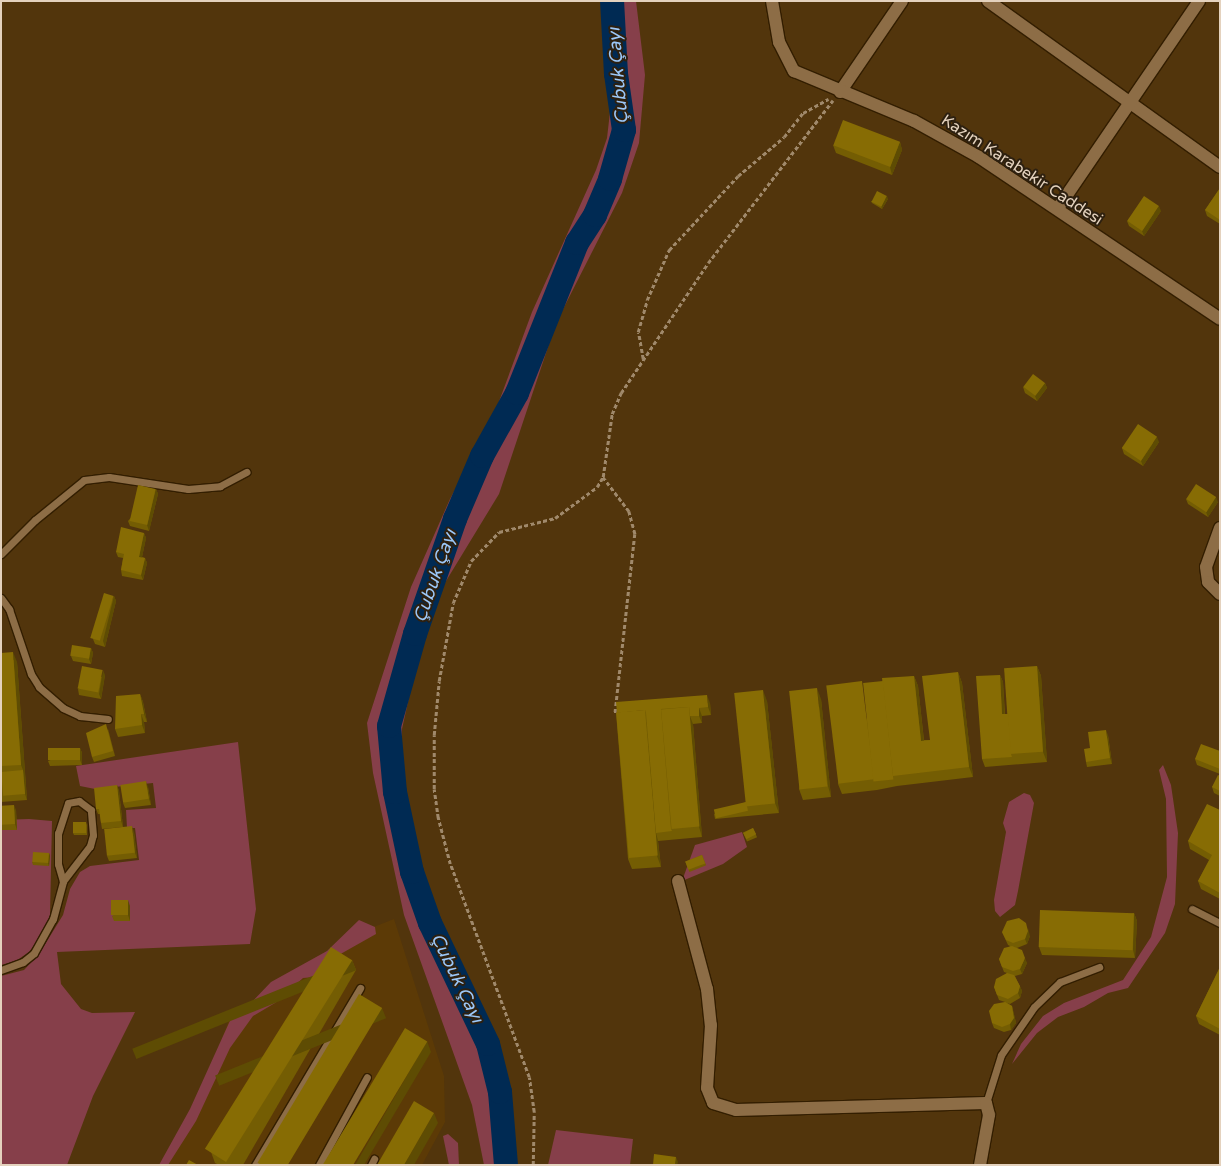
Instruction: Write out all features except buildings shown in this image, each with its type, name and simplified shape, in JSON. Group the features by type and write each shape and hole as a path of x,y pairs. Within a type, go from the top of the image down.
{"street":[{"name":"Kazım Karabekir Caddesi","path":"772,1 779,42 794,71 933,131 1058,208 1220,320"},
{"path":"840,92 902,1"},
{"path":"988,1 1220,167"},
{"path":"1058,208 1199,1"},
{"path":"1220,528 1206,567 1208,582 1220,594"},
{"path":"678,881 707,989 711,1025 707,1088 713,1103 736,1110 986,1103 989,1115 980,1165"}],"lane":[{"path":"1,554 35,520 84,480 109,477 188,490 220,486 246,472"},
{"path":"1,598 9,609 30,674 39,687 64,708 80,716 108,719"},
{"path":"1,970 23,962 44,939 63,881 90,846 93,835 91,810 79,800 68,803 58,833 56,851 63,881"},
{"path":"1192,909 1220,923"},
{"path":"986,1103 1002,1055 1034,1007 1060,982 1099,967"},
{"path":"255,1165 360,988"},
{"path":"320,1165 367,1077"}],"path":[{"path":"643,359 638,332 647,300 669,250 738,176 784,137 803,113 840,92"},
{"path":"533,1165 534,1112 530,1077 450,864 438,818 434,780 439,681 453,603 464,574 483,546 499,532 555,518 569,510 597,487 603,477 612,414 643,359 708,263 840,92"},
{"path":"603,477 629,511 635,534 615,714"}],"shaded area":[{"path":"602,1 636,1 645,75 639,143 622,193 556,323 499,494 443,586 416,666 402,729 401,786 419,863 442,927 500,1053 508,1079 512,1108 512,1165 484,1165 472,1105 404,915 373,773 367,723 411,587 450,499 494,415 532,312 596,170 607,138 613,86"},
{"path":"238,742 256,909 250,944 57,952 61,984 81,1009 92,1013 135,1012 93,1096 67,1165 1,1165 1,976 24,970 39,954 63,915 70,889 80,872 90,866 139,860 135,828 127,828 126,810 156,808 153,783 95,789 80,786 76,766"},
{"path":"1163,765 1171,785 1178,833 1175,904 1165,933 1128,988 1108,993 1084,1007 1058,1017 1037,1033 1012,1064 1021,1044 1043,1016 1064,1003 1123,980 1151,937 1167,877 1166,799 1159,770"},
{"path":"1024,793 1030,795 1034,803 1018,891 1015,905 1000,917 995,911 994,900 1006,832 1003,823 1009,802"},
{"path":"29,819 52,821 50,915 45,931 29,952 16,961 1,965 1,820"},
{"path":"742,832 747,847 723,864 682,881 695,845"},
{"path":"394,919 444,1076 445,1122 422,1165 164,1165 201,1100 229,1019 361,932"},
{"path":"359,920 375,927 376,934 337,956 315,977 303,978 275,1003 253,1016 230,1048 196,1121 168,1165 159,1165 190,1109 233,1014 250,1004 271,982 327,951"},
{"path":"556,1130 633,1139 630,1165 548,1165"},
{"path":"448,1134 458,1143 459,1165 449,1165 443,1136"}],"waterway":[{"name":"Çubuk Çayı","path":"506,1165 500,1092 488,1044 430,923 412,872 395,792 389,726 415,634 455,519 482,456 517,393 577,243 595,215 610,179 624,130 616,74 612,1"}]}
